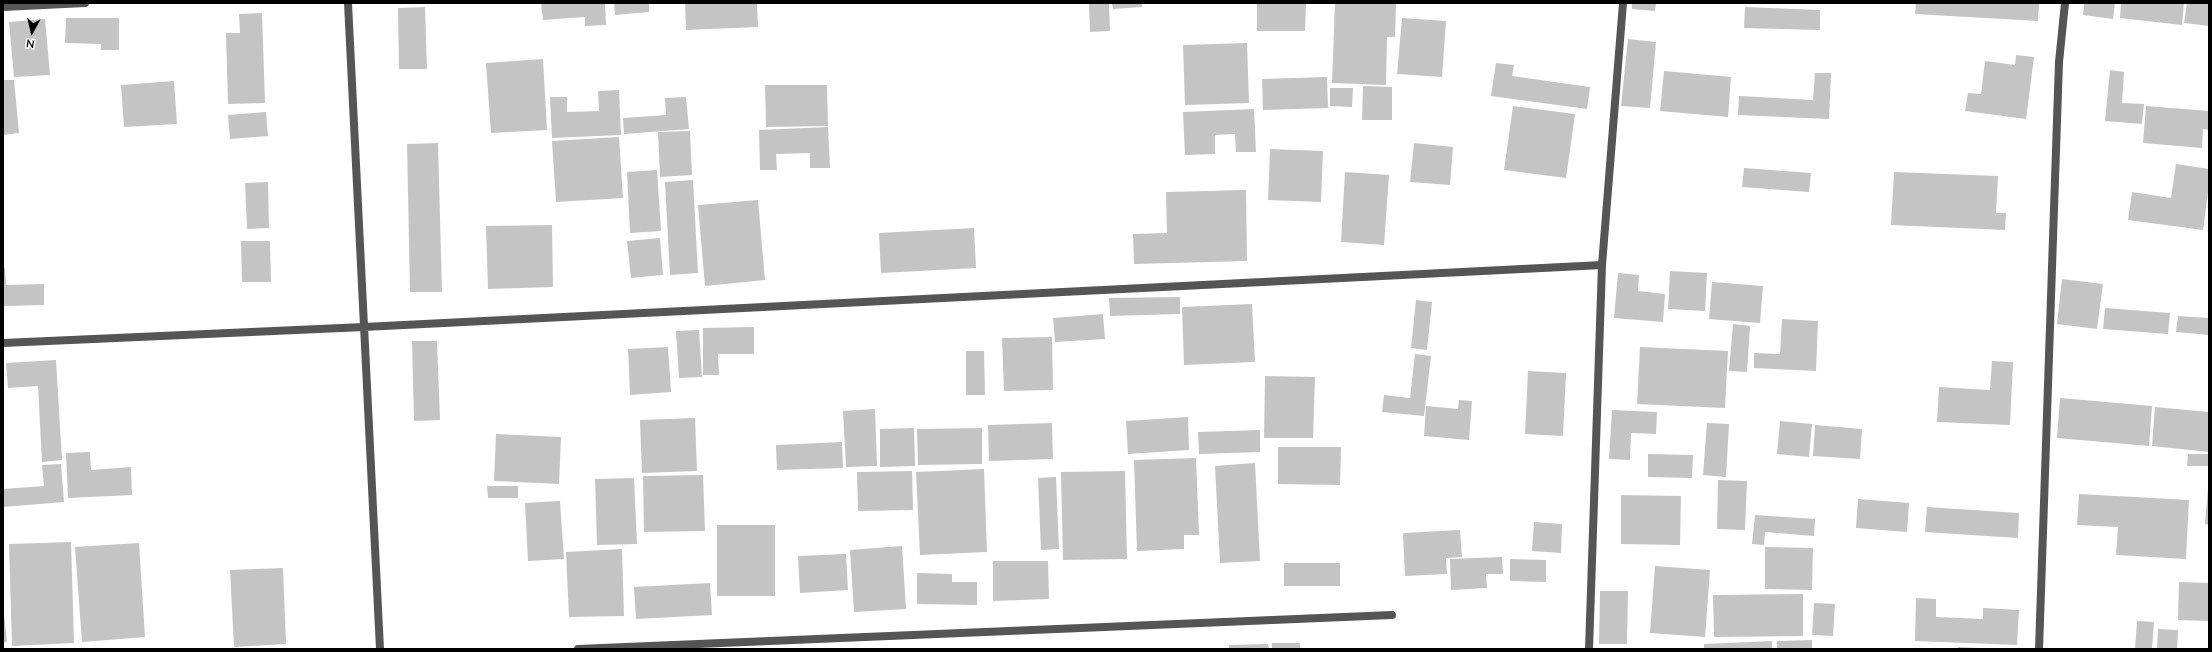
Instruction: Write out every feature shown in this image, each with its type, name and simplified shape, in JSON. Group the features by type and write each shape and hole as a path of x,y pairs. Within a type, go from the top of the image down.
{"street":[{"path":"3,7 85,3"},
{"path":"348,3 380,649"},
{"path":"1589,649 1602,265 1623,3"},
{"path":"2039,649 2059,62 2065,3"},
{"path":"3,343 364,327 1602,265"},
{"path":"578,649 1392,615"}],"building":[{"path":"541,3 605,3 606,25 585,26 585,17 543,20"},
{"path":"614,3 649,3 649,12 615,15"},
{"path":"685,3 757,3 758,27 686,30"},
{"path":"1089,3 1109,3 1110,31 1090,32"},
{"path":"1112,3 1142,3 1142,7 1113,9"},
{"path":"1257,3 1306,3 1305,31 1257,31"},
{"path":"1335,3 1396,3 1395,37 1387,37 1386,85 1332,83"},
{"path":"1632,3 1656,3 1655,11 1632,9"},
{"path":"1916,3 2039,3 2038,21 1915,14"},
{"path":"2084,3 2115,3 2113,19 2083,15"},
{"path":"2121,3 2184,3 2182,25 2120,18"},
{"path":"2187,3 2209,3 2209,26 2184,23"},
{"path":"425,7 427,69 399,69 398,8"},
{"path":"1745,7 1820,10 1820,30 1744,28"},
{"path":"262,13 265,103 228,104 226,33 240,33 239,14"},
{"path":"66,18 119,18 119,50 101,50 101,44 65,43"},
{"path":"1402,18 1446,21 1442,77 1397,74"},
{"path":"45,19 50,75 14,77 9,22"},
{"path":"1628,39 1656,42 1650,108 1621,106"},
{"path":"1247,43 1249,103 1185,105 1183,45"},
{"path":"2016,55 2034,57 2026,119 1965,111 1968,93 1981,94 1985,61 2015,65"},
{"path":"543,59 547,130 491,133 486,63"},
{"path":"1496,63 1514,65 1512,76 1590,87 1587,109 1491,96"},
{"path":"2110,70 2124,72 2122,103 2144,104 2142,124 2105,121"},
{"path":"1664,71 1731,77 1728,117 1660,111"},
{"path":"1815,73 1831,73 1829,119 1738,115 1739,96 1813,100"},
{"path":"1327,77 1328,108 1263,110 1262,79"},
{"path":"3,80 14,80 19,133 3,135"},
{"path":"174,81 177,124 124,127 121,85"},
{"path":"765,85 827,85 828,126 766,127"},
{"path":"1363,86 1392,87 1392,120 1362,120"},
{"path":"1330,88 1353,88 1352,107 1330,106"},
{"path":"619,90 621,135 552,138 550,97 567,97 567,112 599,111 598,91"},
{"path":"686,97 689,129 624,134 623,118 666,115 665,98"},
{"path":"1513,106 1575,114 1566,178 1504,170"},
{"path":"2146,106 2209,111 2209,130 2203,129 2202,148 2143,143"},
{"path":"1254,109 1256,152 1236,152 1235,134 1215,135 1215,154 1185,155 1183,112"},
{"path":"266,112 268,136 230,139 228,115"},
{"path":"828,127 830,168 810,168 810,153 776,154 777,170 760,170 759,130"},
{"path":"690,131 692,175 660,177 658,132"},
{"path":"619,137 623,198 556,202 552,141"},
{"path":"438,143 442,292 410,292 407,144"},
{"path":"1414,143 1453,147 1450,185 1410,182"},
{"path":"1270,149 1323,151 1321,202 1268,200"},
{"path":"2176,164 2209,169 2209,185 2203,230 2128,220 2132,192 2171,198"},
{"path":"1744,168 1811,173 1809,192 1742,187"},
{"path":"657,170 661,231 630,233 627,172"},
{"path":"1345,172 1389,175 1384,245 1341,242"},
{"path":"1894,172 1998,176 1996,213 2006,213 2005,230 1891,225"},
{"path":"693,180 698,273 670,275 665,182"},
{"path":"268,182 269,228 247,229 245,183"},
{"path":"1246,190 1247,261 1134,264 1133,234 1167,233 1166,192"},
{"path":"758,200 765,280 705,286 698,205"},
{"path":"552,225 553,287 488,289 486,226"},
{"path":"974,228 976,268 881,273 879,233"},
{"path":"660,238 663,275 631,278 627,241"},
{"path":"241,241 270,241 271,282 242,282"},
{"path":"3,268 5,268 6,285 44,284 44,305 3,306"},
{"path":"1670,271 1707,273 1705,311 1668,309"},
{"path":"1618,273 1639,275 1638,291 1665,294 1663,322 1614,318"},
{"path":"2062,279 2103,284 2097,329 2057,324"},
{"path":"1712,282 1763,286 1760,323 1709,319"},
{"path":"1180,297 1180,314 1110,316 1109,298"},
{"path":"1416,300 1432,302 1427,350 1411,348"},
{"path":"1252,304 1255,362 1184,365 1182,307"},
{"path":"2105,308 2170,313 2168,334 2103,329"},
{"path":"1103,314 1105,339 1055,342 1053,318"},
{"path":"2178,316 2209,318 2209,335 2176,332"},
{"path":"1782,319 1818,321 1816,371 1754,368 1754,353 1780,354"},
{"path":"1733,324 1750,326 1747,372 1729,371"},
{"path":"754,327 754,354 718,354 719,375 703,375 703,328"},
{"path":"699,330 702,377 679,378 676,331"},
{"path":"1052,337 1053,390 1004,391 1002,338"},
{"path":"412,341 437,341 440,420 414,421"},
{"path":"668,347 671,392 630,395 628,349"},
{"path":"1640,347 1728,351 1725,408 1637,404"},
{"path":"966,351 984,351 985,395 966,395"},
{"path":"1415,354 1431,356 1424,416 1382,412 1384,395 1410,398"},
{"path":"56,360 62,460 42,462 38,386 8,388 6,363"},
{"path":"1992,361 2013,362 2010,425 1937,422 1939,387 1990,390"},
{"path":"1528,371 1566,373 1563,436 1525,434"},
{"path":"1265,376 1315,377 1313,438 1264,438"},
{"path":"2060,398 2152,406 2149,446 2057,438"},
{"path":"1459,400 1472,401 1469,440 1424,436 1426,406 1458,409"},
{"path":"2155,407 2209,412 2209,452 2152,446"},
{"path":"875,409 877,466 846,467 843,411"},
{"path":"1612,410 1657,412 1656,434 1631,433 1630,460 1609,459"},
{"path":"1188,417 1189,450 1128,454 1126,421"},
{"path":"695,418 697,471 642,473 640,420"},
{"path":"1780,421 1812,424 1809,457 1777,454"},
{"path":"1052,423 1053,459 989,461 988,425"},
{"path":"1707,423 1729,424 1726,477 1703,475"},
{"path":"1815,425 1862,429 1860,459 1813,456"},
{"path":"914,428 915,466 880,467 880,429"},
{"path":"982,428 982,464 918,465 917,429"},
{"path":"1260,430 1260,452 1199,454 1198,432"},
{"path":"496,434 561,437 559,484 494,481"},
{"path":"842,442 843,468 777,470 776,445"},
{"path":"1278,447 1341,447 1340,485 1278,484"},
{"path":"90,452 91,470 131,467 132,495 68,498 66,453"},
{"path":"1648,454 1693,455 1692,478 1648,477"},
{"path":"2188,454 2209,454 2209,466 2187,466"},
{"path":"1196,458 1199,535 1184,535 1184,549 1137,551 1134,460"},
{"path":"1255,463 1260,561 1220,563 1215,466"},
{"path":"61,464 64,502 3,507 3,489 44,486 42,465"},
{"path":"984,469 987,552 920,555 916,472"},
{"path":"912,471 913,510 858,511 857,472"},
{"path":"1125,471 1127,559 1063,560 1061,472"},
{"path":"703,475 705,531 644,532 643,476"},
{"path":"1056,477 1059,549 1041,550 1038,478"},
{"path":"634,478 637,544 597,545 595,479"},
{"path":"1718,480 1747,481 1745,530 1717,529"},
{"path":"487,486 518,486 518,498 488,498"},
{"path":"2209,488 2209,525 2205,524"},
{"path":"2079,494 2189,500 2186,559 2116,555 2118,527 2077,525"},
{"path":"1621,495 1681,496 1680,545 1621,544"},
{"path":"1858,499 1909,503 1907,532 1856,528"},
{"path":"560,501 564,559 528,561 525,503"},
{"path":"1927,507 2019,513 2018,538 1925,532"},
{"path":"1755,515 1815,519 1814,536 1765,532 1764,545 1752,544"},
{"path":"1534,522 1562,524 1561,553 1532,551"},
{"path":"717,525 775,525 775,596 717,596"},
{"path":"1460,530 1462,557 1446,558 1447,574 1405,576 1403,533"},
{"path":"71,542 74,643 12,646 9,544"},
{"path":"139,543 145,637 82,642 75,547"},
{"path":"902,546 906,609 854,612 850,550"},
{"path":"1765,547 1813,548 1812,590 1765,589"},
{"path":"622,549 624,616 569,617 566,552"},
{"path":"846,554 848,590 800,593 798,556"},
{"path":"1502,557 1503,574 1486,574 1487,588 1451,590 1450,559"},
{"path":"1510,559 1546,560 1546,582 1510,581"},
{"path":"993,561 1048,561 1049,599 993,601"},
{"path":"1284,563 1340,563 1340,586 1284,586"},
{"path":"1655,566 1710,570 1705,637 1650,633"},
{"path":"283,568 286,644 234,647 230,570"},
{"path":"917,573 952,574 952,582 977,582 977,605 917,604"},
{"path":"2179,582 2209,583 2209,621 2178,620"},
{"path":"710,583 712,615 636,619 634,587"},
{"path":"1600,591 1628,591 1627,644 1599,644"},
{"path":"1803,594 1803,636 1714,637 1713,595"},
{"path":"1916,598 1936,599 1936,617 1983,619 1983,608 2019,610 2017,645 1915,641"},
{"path":"1814,603 1835,604 1833,636 1812,635"},
{"path":"3,605 7,642 3,643"},
{"path":"2137,621 2154,622 2152,649 2135,649"},
{"path":"2158,629 2178,630 2177,649 2157,649"},
{"path":"1812,640 1812,649 1777,649 1777,641"},
{"path":"1772,641 1772,649 1704,649 1704,644"},
{"path":"1272,643 1300,643 1300,649 1272,649"},
{"path":"1268,644 1269,649 1229,649 1229,645"},
{"path":"1958,647 1979,648 1979,649 1958,649"}]}
